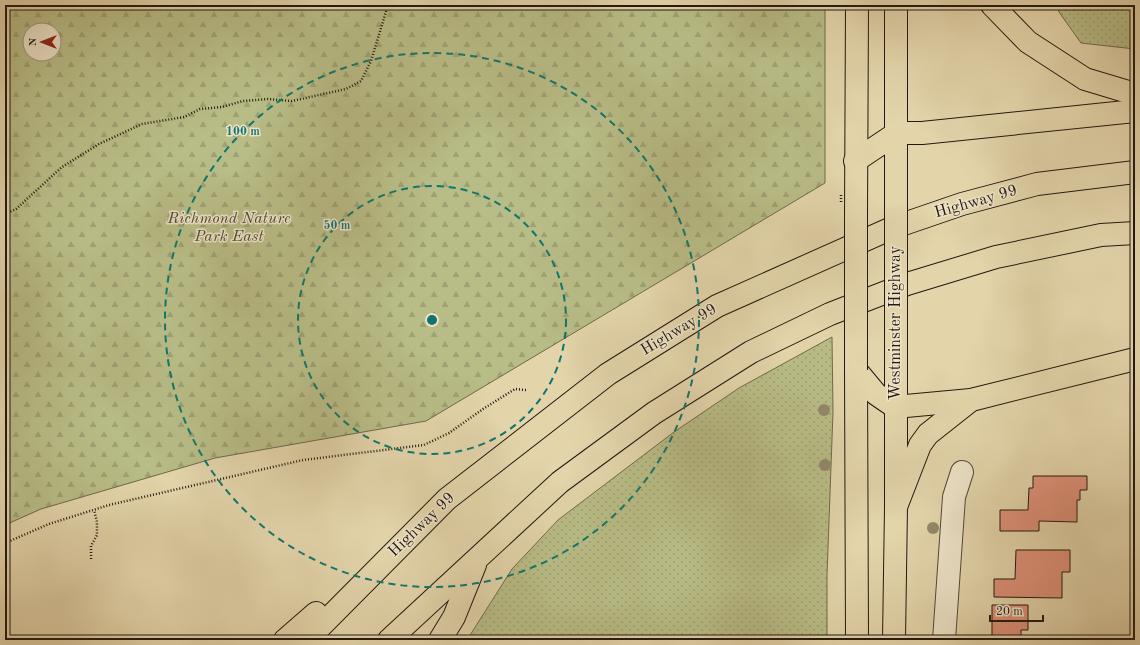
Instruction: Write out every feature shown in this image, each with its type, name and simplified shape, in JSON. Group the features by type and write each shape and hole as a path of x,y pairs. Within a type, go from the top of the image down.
{"main road":[{"path":"857,5 855,161 857,640"},
{"name":"Westminster Highway","path":"894,640 896,507 896,5"},
{"path":"992,5 1028,42 1085,79 1135,94"},
{"path":"855,161 897,133 922,133 1135,111"},
{"name":"Highway 99","path":"307,640 447,499 608,374 717,306 892,228 962,204 1037,184 1135,172"},
{"path":"389,640 560,482 654,412 751,352 830,314 914,282 996,257 1101,235 1135,233"},
{"path":"856,370 876,394 895,407 971,400 1135,359"},
{"path":"896,507 920,446 928,434 971,400"},
{"path":"284,640 447,499"},
{"path":"440,640 454,617 477,560"}],"street":[{"path":"944,640 954,497 962,472"}],"path":[{"path":"5,214 16,209 62,167 99,144 142,124 184,117 200,109 222,107 243,101 267,99 292,101 346,89 361,81 380,33 388,5"},
{"path":"5,543 48,524 109,505 303,460 424,445 449,433 515,389 526,390"},
{"path":"91,559 91,546 97,535 97,522 94,510"}],"green space":[{"name":"Richmond Nature Park East","path":"5,5 825,5 825,183 426,421 215,458 41,509 5,525"},
{"path":"1058,5 1135,5 1135,49 1081,43 1059,12"},
{"path":"832,337 833,412 827,575 827,640 467,640 512,569 558,520 674,432 739,388"}],"building":[{"path":"1033,476 1087,476 1087,490 1080,490 1080,500 1077,500 1077,522 1039,521 1039,531 1000,531 1000,510 1028,510 1029,488 1033,488"},
{"path":"1016,550 1070,550 1070,572 1062,572 1062,598 994,597 994,579 1015,579"},
{"path":"992,605 1028,605 1028,630 1021,630 1021,640 992,640"}]}
